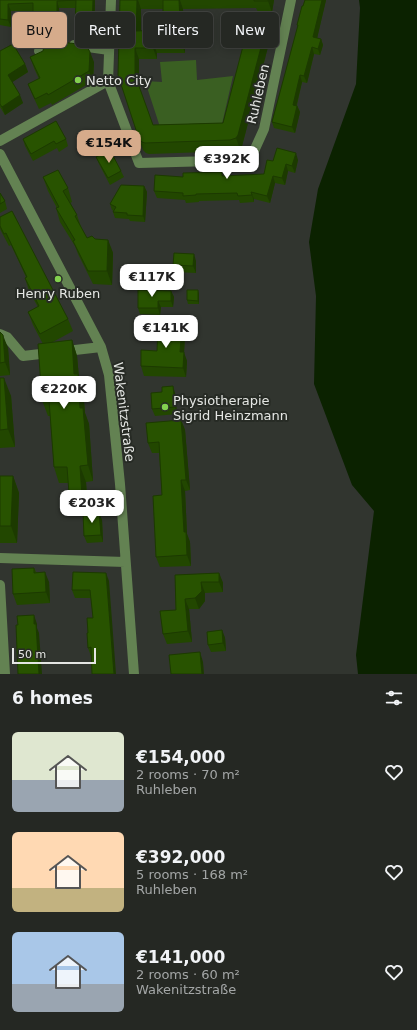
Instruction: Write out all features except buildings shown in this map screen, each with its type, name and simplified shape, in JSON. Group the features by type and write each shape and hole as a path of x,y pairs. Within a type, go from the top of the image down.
{"street":[{"path":"0,141 108,80 111,0"},
{"name":"Ruhleben","path":"108,80 139,163 250,160 264,129 291,0"},
{"path":"39,51 42,43 50,42 110,50"},
{"name":"Wakenitzstraße","path":"0,154 101,347 109,375 120,484 134,674"},
{"path":"0,334 7,337 23,356 101,347"},
{"path":"0,558 125,562"},
{"path":"0,585 4,674"}],"green space":[{"path":"196,60 197,80 233,76 222,124 160,127 145,81 162,82 160,62"}],"shaded area":[{"path":"359,0 417,0 417,674 358,674 356,655 374,511 352,485 314,384 316,296 309,242 318,189 356,84 360,8"}],"place":[{"name":"Netto City","path":"78,80"},
{"name":"Henry Ruben","path":"58,279"},
{"name":"Physiotherapie Sigrid Heinzmann","path":"165,407"}]}
